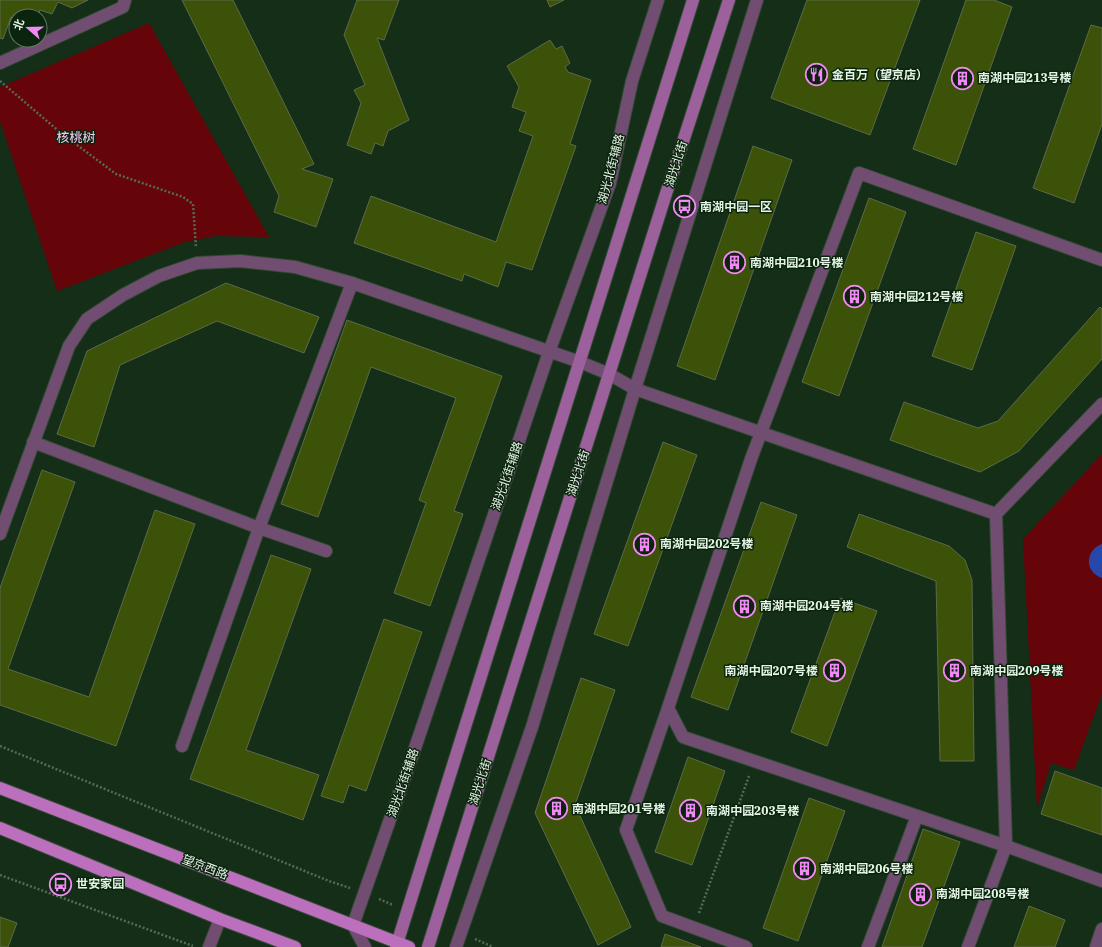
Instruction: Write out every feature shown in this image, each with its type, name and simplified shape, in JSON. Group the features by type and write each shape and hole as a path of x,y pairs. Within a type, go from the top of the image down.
{"main road":[{"name":"望京西路","path":"0,788 353,924 401,946"},
{"path":"0,828 220,919 295,947"}],"street":[{"path":"0,63 123,7 125,0"},
{"name":"湖光北街辅路","path":"353,924 418,740 549,352 610,183 632,81 658,0"},
{"path":"401,946 408,911 693,0"},
{"name":"湖光北街","path":"428,947 729,0"},
{"path":"456,947 532,727 635,389 757,0"},
{"path":"746,947 662,916 626,830 762,432 859,173 1102,260"},
{"path":"0,534 69,346 87,319 124,295 159,276 197,263 240,261 295,266 352,283 580,362 609,374 635,389 996,514"},
{"path":"182,746 259,528 352,283"},
{"path":"968,947 1006,846 996,514 1102,404"},
{"path":"33,442 259,528 326,551"},
{"path":"668,708 683,736 1006,846 1102,881"},
{"path":"868,947 917,816"},
{"path":"209,947 220,919"},
{"path":"353,924 365,947"},
{"path":"1096,947 1102,929"}],"path":[{"path":"0,81 61,133 116,174 183,197 193,204 197,263"},
{"path":"0,746 329,881 364,893 408,911"},
{"path":"694,928 755,761"},
{"path":"0,875 196,947"},
{"path":"461,934 493,947"}],"shaded area":[{"path":"149,23 269,237 216,236 185,242 57,291 0,121 0,87"},
{"path":"1102,454 1102,694 1074,770 1051,763 1037,808 1023,539"}],"water":[{"path":"1102,544 1102,578 1092,571 1089,561 1092,551"}],"building":[{"path":"0,0 88,0 72,8 58,2 52,14 48,13 48,8 8,8 8,25 3,39 0,38"},
{"path":"182,0 233,0 314,164 302,169 333,179 316,227 274,212 279,196"},
{"path":"357,0 399,0 384,40 377,38 409,120 388,131 383,146 375,143 371,154 347,145 361,103 354,90 365,85 344,35"},
{"path":"547,0 564,0 550,7"},
{"path":"807,0 920,0 870,135 771,98"},
{"name":"南湖中园213号楼","path":"966,0 994,0 1012,7 956,165 913,149"},
{"path":"1091,25 1102,28 1102,124 1074,203 1033,188"},
{"path":"550,40 556,49 562,46 570,63 565,67 568,72 591,80 570,144 576,146 532,270 506,262 498,287 464,274 462,281 354,243 371,196 496,242 533,136 519,131 526,112 512,107 519,87 507,66"},
{"name":"南湖中园210号楼","path":"753,146 792,160 715,380 677,366"},
{"name":"南湖中园212号楼","path":"869,198 906,212 839,396 802,382"},
{"path":"976,232 1016,246 972,370 932,356"},
{"path":"226,283 319,317 304,353 217,321 120,365 94,447 57,434 87,351"},
{"path":"1100,307 1102,309 1102,359 1019,451 980,472 890,440 904,402 978,428 998,421"},
{"path":"347,320 502,376 454,511 463,514 430,606 394,593 426,503 419,500 456,398 371,367 318,517 281,504"},
{"name":"南湖中园202号楼","path":"663,442 697,455 628,646 594,634"},
{"path":"42,470 75,482 8,669 89,697 155,510 195,524 116,746 0,705 0,588"},
{"name":"南湖中园204号楼","path":"761,502 797,515 728,710 691,697"},
{"name":"南湖中园209号楼","path":"859,514 949,546 965,560 972,580 974,761 940,761 936,581 847,547"},
{"path":"271,555 311,569 246,750 319,775 303,820 190,779"},
{"name":"南湖中园207号楼","path":"840,598 877,611 827,746 791,732"},
{"path":"384,619 422,632 366,791 349,785 343,803 321,796"},
{"name":"南湖中园201号楼","path":"581,678 615,690 575,805 631,927 598,945 535,813"},
{"name":"南湖中园203号楼","path":"688,757 725,771 692,865 655,852"},
{"path":"1055,771 1102,788 1102,835 1041,814"},
{"name":"南湖中园206号楼","path":"809,798 845,811 798,941 763,928"},
{"name":"南湖中园208号楼","path":"923,829 960,842 922,947 882,947"},
{"path":"1029,906 1065,920 1055,947 1014,947"},
{"path":"0,917 17,923 8,947 0,947"},
{"path":"665,934 701,947 661,947"}],"place":[{"name":"金百万（望京店）","path":"816,75"},
{"name":"南湖中园213号楼","path":"962,78"},
{"name":"南湖中园一区","path":"684,207"},
{"name":"南湖中园210号楼","path":"734,263"},
{"name":"南湖中园212号楼","path":"854,297"},
{"name":"南湖中园202号楼","path":"645,544"},
{"name":"南湖中园204号楼","path":"744,606"},
{"name":"南湖中园207号楼","path":"834,671"},
{"name":"南湖中园209号楼","path":"955,671"},
{"name":"南湖中园201号楼","path":"556,809"},
{"name":"南湖中园203号楼","path":"690,811"},
{"name":"南湖中园206号楼","path":"804,869"},
{"name":"世安家园","path":"60,884"},
{"name":"南湖中园208号楼","path":"921,894"}],"district":[{"name":"核桃树","path":"76,137"}]}
